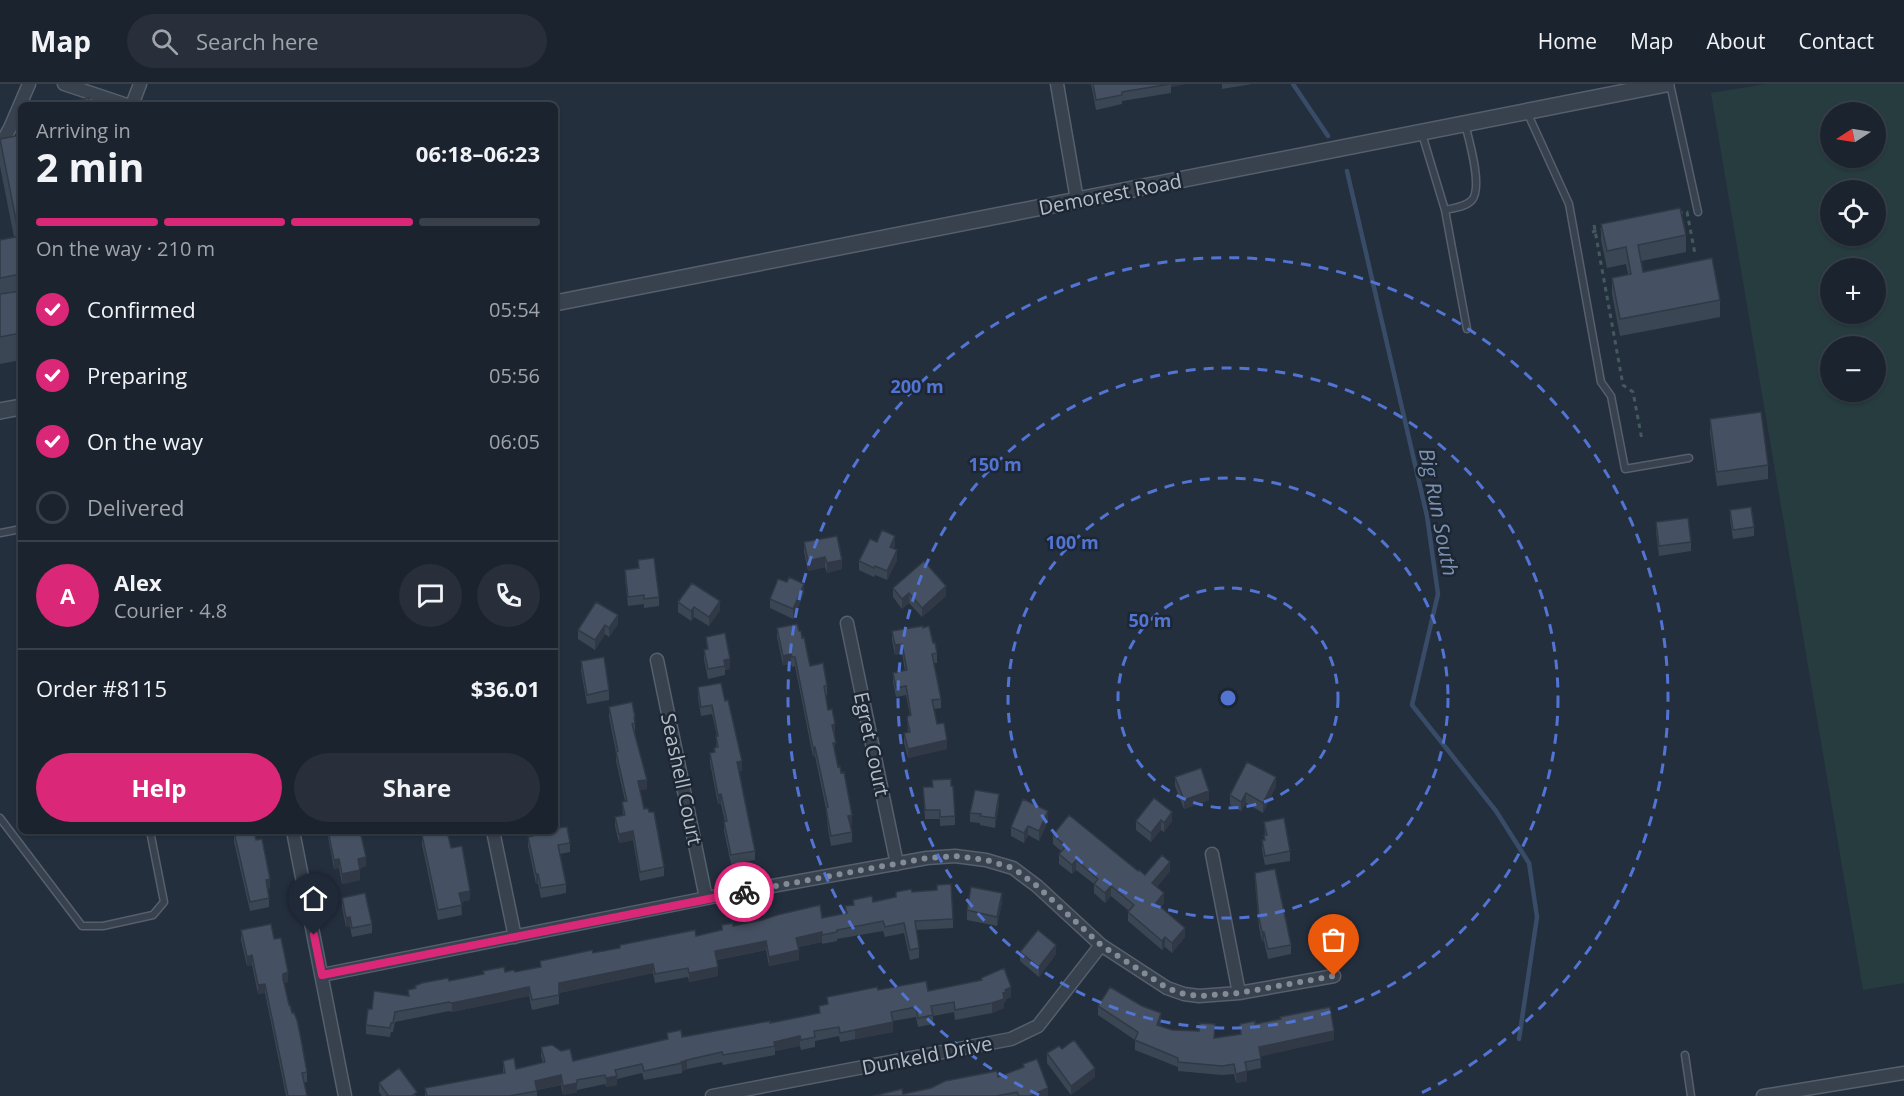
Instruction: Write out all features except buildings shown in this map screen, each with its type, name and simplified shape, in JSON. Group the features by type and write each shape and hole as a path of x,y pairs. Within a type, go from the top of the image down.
{"street":[{"path":"23,102 29,84"},
{"path":"64,84 118,102"},
{"path":"133,102 140,84"},
{"path":"1057,84 1077,200"},
{"name":"Demorest Road","path":"558,302 1668,84"},
{"path":"0,146 15,129"},
{"path":"0,411 18,408"},
{"name":"Egret Court","path":"847,624 897,864"},
{"name":"Seashell Court","path":"657,660 706,898"},
{"path":"294,834 345,1096"},
{"path":"494,834 515,937"},
{"path":"1212,854 1239,993"},
{"path":"322,975 706,898 927,858 955,856 986,860 1013,868 1037,886 1101,945 1167,988 1184,994 1199,996 1239,993 1334,976"},
{"name":"Dunkeld Drive","path":"712,1096 1011,1039 1038,1026 1101,945"},
{"path":"1763,1096 1904,1073"}],"lane":[{"path":"1668,84 1698,212"},
{"path":"1527,112 1569,204 1601,382 1611,396 1625,469 1689,458"},
{"path":"1445,210 1462,206 1472,200 1475,192 1476,176 1465,124"},
{"path":"1422,133 1445,210 1467,329"},
{"path":"0,533 18,530"},
{"path":"0,818 82,926 103,926 153,915 164,902 151,834"},
{"path":"1685,1055 1691,1096"}],"path":[{"path":"1676,214 1687,212 1695,254"},
{"path":"1594,225 1593,231 1607,309 1623,385 1633,392 1642,440"},
{"path":"1593,231 1606,228"},
{"path":"1607,309 1615,307"}],"green space":[{"path":"1766,84 1904,84 1904,983 1863,990 1711,93"}],"waterway":[{"name":"Big Run South","path":"1293,84 1328,136"},
{"name":"Big Run South","path":"1347,171 1427,516 1438,594 1412,705 1496,811 1529,863 1537,917 1519,1039"}],"way so far":[{"path":"744,892 927,858 955,856 986,860 1013,868 1037,886 1101,945 1167,988 1184,994 1199,996 1239,993 1334,976"}],"route":[{"path":"314,935 322,975 744,892"}]}
